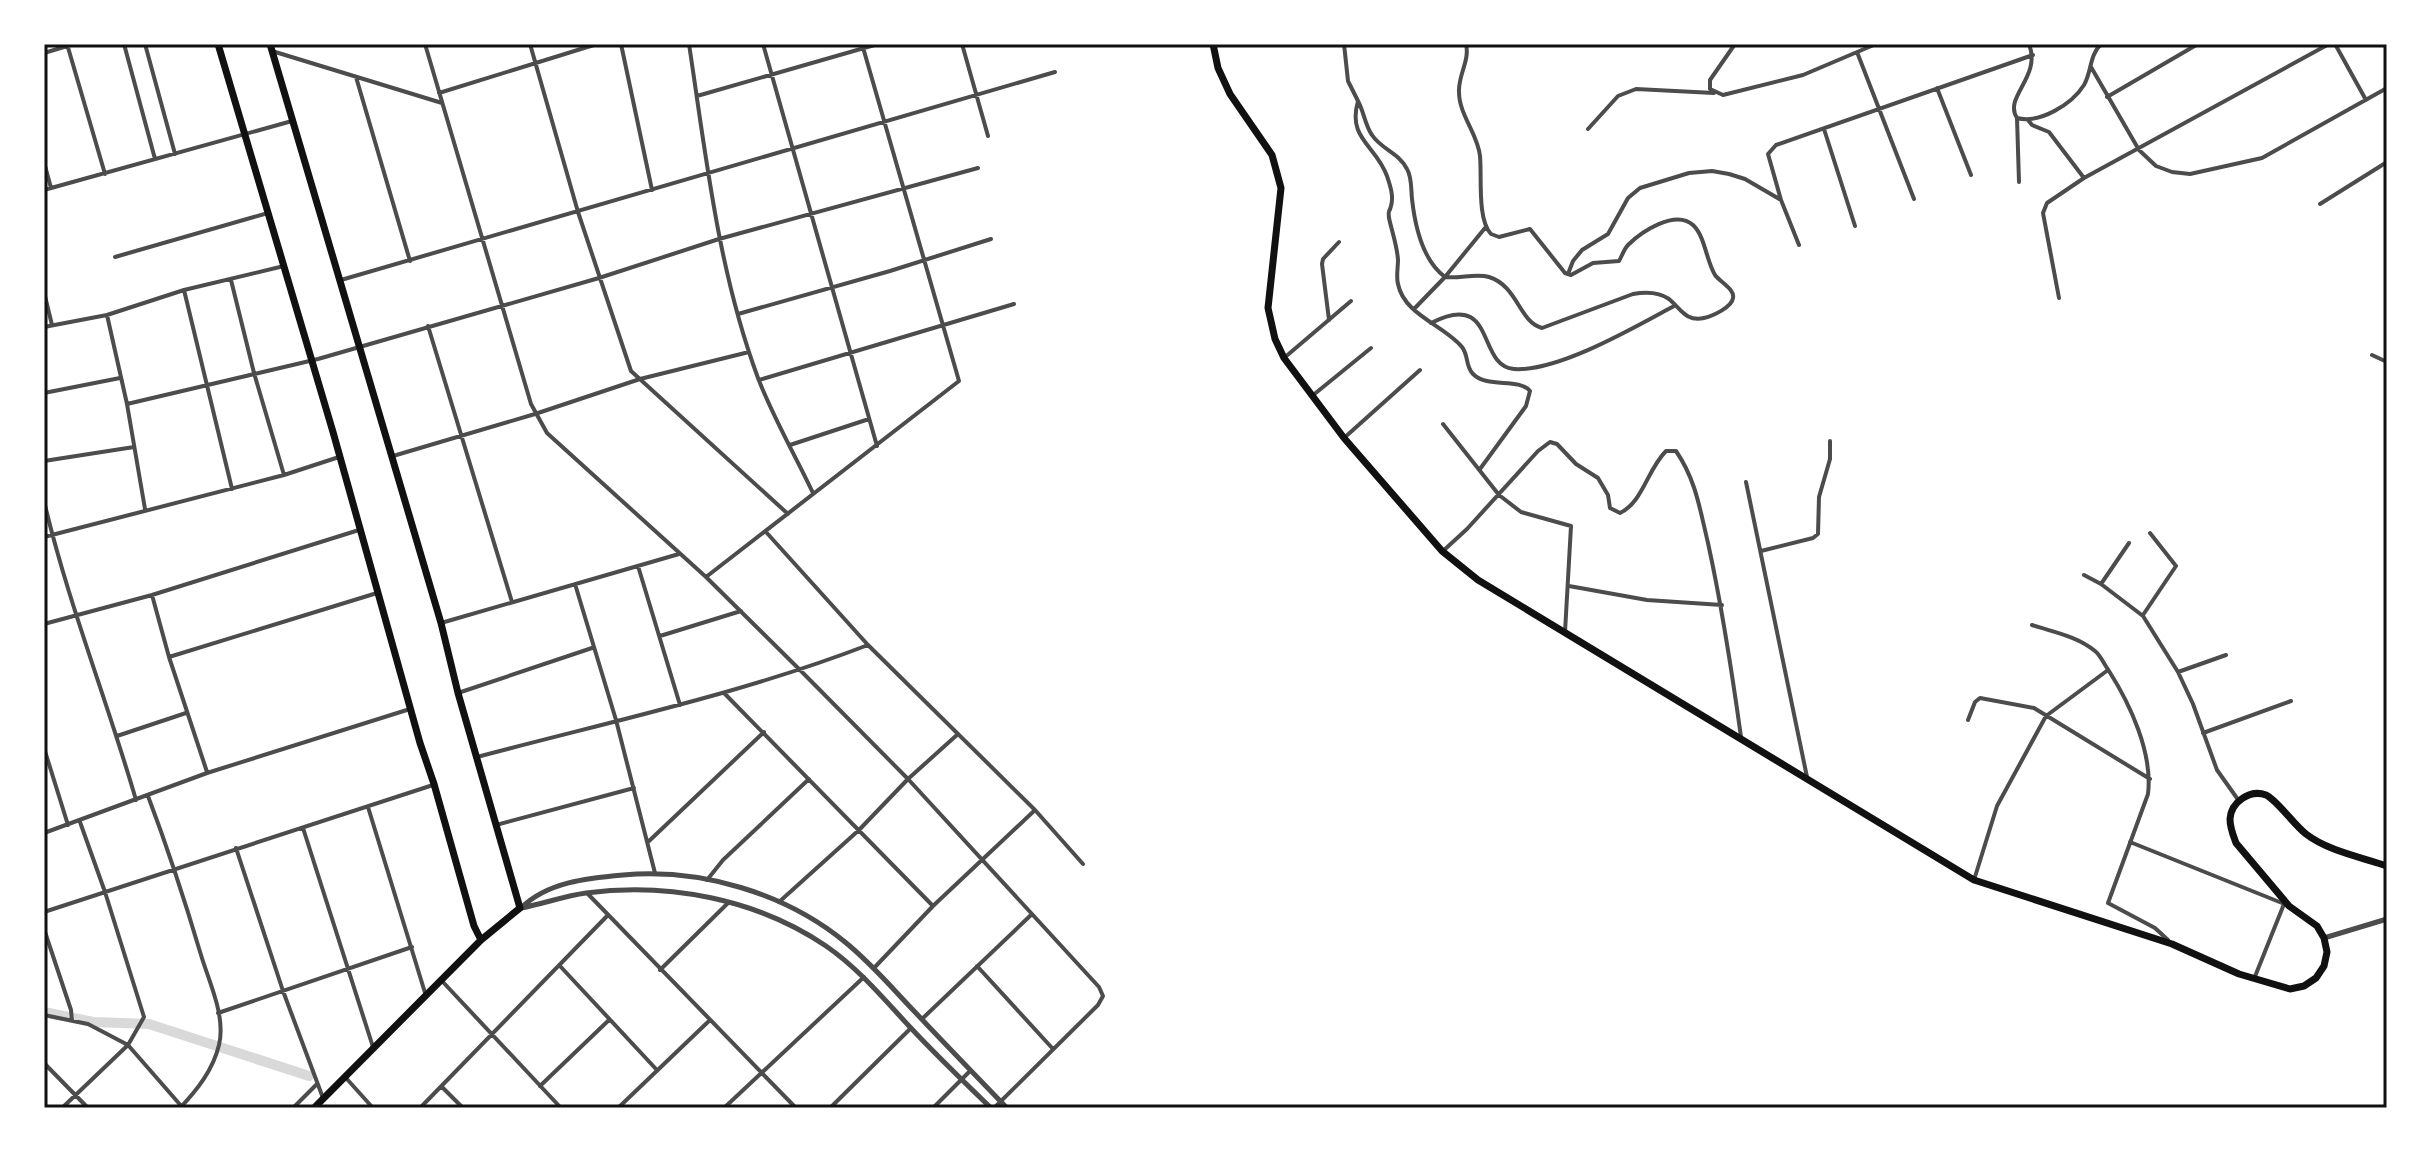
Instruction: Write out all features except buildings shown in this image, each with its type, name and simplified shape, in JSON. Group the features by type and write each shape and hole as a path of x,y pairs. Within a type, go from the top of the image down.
{"highway":[{"path":"218,44 333,432 410,709 474,926 481,940"},
{"path":"1213,44 1218,68 1230,94 1272,155 1281,188 1268,308 1275,339 1284,358 1344,438 1442,551 1478,580 1974,880 2172,944 2254,979 2290,989 2304,986 2316,978 2324,966 2327,952 2317,926 2287,905 2236,843 2231,832 2230,816 2239,801 2255,794 2270,797 2307,836 2387,866"},
{"path":"271,48 441,623 520,908 481,940 314,1108"}],"street":[{"path":"44,53 74,44"},
{"path":"124,44 155,159"},
{"path":"145,44 175,154"},
{"path":"425,44 501,306 535,414 547,433 706,577 908,779 1099,987 1103,996 1098,1005 993,1108 962,1080 864,977 812,937 778,921 689,892 666,890 587,893 520,908"},
{"path":"530,44 578,212 631,371 788,514"},
{"path":"439,93 597,44"},
{"path":"621,44 652,190"},
{"path":"689,44 719,239 738,314 759,380 814,494"},
{"path":"763,44 877,446"},
{"path":"697,96 862,46 878,44"},
{"path":"962,44 988,136"},
{"path":"1344,44 1348,81 1370,132 1408,170 1420,238 1433,265 1445,277 1491,277 1513,293 1531,323 1542,328 1633,294 1659,295 1685,316 1703,319 1730,304 1733,298 1732,290 1715,274 1695,227 1685,220 1673,219 1657,224 1627,246 1619,261 1593,263 1578,273 1568,274"},
{"path":"1466,44 1467,57 1459,97 1480,152 1485,228 1499,237 1530,229 1568,274"},
{"path":"1715,93 1710,89 1710,80 1735,44"},
{"path":"1588,129 1625,92 1636,89 1723,95 1803,75 1876,44"},
{"path":"2019,182 2017,118 2013,104 2031,70 2033,55 2029,44"},
{"path":"2017,118 2028,120 2040,117 2071,99 2084,85 2092,54 2101,44"},
{"path":"2182,44 2184,52"},
{"path":"2106,98 2198,44"},
{"path":"2059,298 2044,208 2084,178 2332,44 2366,100"},
{"path":"67,45 105,174"},
{"path":"706,577 959,381 862,46"},
{"path":"271,48 442,103"},
{"path":"1857,51 1914,199"},
{"path":"1799,245 1781,200 1770,161 1771,149 2033,55"},
{"path":"2091,67 2106,98 2139,150 2156,166 2190,174 2262,158 2387,88"},
{"path":"339,281 1055,72"},
{"path":"356,77 410,261"},
{"path":"1937,88 1971,175"},
{"path":"1358,101 1353,115 1356,129 1385,172 1391,190 1389,219 1398,260 1398,287 1414,309 1464,350 1468,367 1476,377 1488,382 1525,387 1530,391 1526,406 1480,469"},
{"path":"44,190 292,120"},
{"path":"2028,120 2049,132 2084,178"},
{"path":"1823,128 1855,226"},
{"path":"44,162 51,188"},
{"path":"2320,204 2387,162"},
{"path":"127,404 311,361 599,278 719,239 978,168"},
{"path":"1568,274 1582,250 1608,234 1628,198 1640,188 1662,179 1689,173 1720,172 1745,179 1781,200"},
{"path":"115,257 268,213"},
{"path":"1414,309 1485,228"},
{"path":"738,314 991,239"},
{"path":"1329,320 1322,264 1339,242"},
{"path":"44,327 107,315 184,290 284,266"},
{"path":"231,280 284,475"},
{"path":"184,290 232,489"},
{"path":"44,292 53,325"},
{"path":"1284,358 1351,301"},
{"path":"759,380 1014,304"},
{"path":"1431,323 1451,313 1466,315 1476,323 1498,360 1516,369 1551,363 1592,348 1674,306"},
{"path":"107,315 127,404 145,510"},
{"path":"428,326 512,602"},
{"path":"1312,396 1371,348"},
{"path":"390,456 535,414 640,379 750,352"},
{"path":"2372,355 2387,362"},
{"path":"1344,438 1420,370"},
{"path":"44,393 121,378"},
{"path":"790,445 869,419"},
{"path":"1443,424 1499,495 1521,512 1571,526 1565,634"},
{"path":"1761,551 1813,538 1818,534 1819,497 1830,459 1830,441"},
{"path":"1442,551 1550,442 1557,444 1576,464 1598,478 1608,495 1610,508 1620,513 1635,504 1654,464 1672,449 1693,480 1722,605 1742,739"},
{"path":"44,461 134,447"},
{"path":"44,537 284,475 339,457"},
{"path":"1746,482 1807,777"},
{"path":"44,501 76,616 136,801"},
{"path":"44,624 152,595 359,530"},
{"path":"766,532 868,645 1035,810 1083,864"},
{"path":"2143,616 2176,566 2150,533"},
{"path":"2101,584 2129,543"},
{"path":"441,623 679,554"},
{"path":"638,566 680,706"},
{"path":"2084,575 2143,616 2178,672 2217,770 2239,801"},
{"path":"575,584 616,720 655,873"},
{"path":"1569,586 1647,600 1722,605"},
{"path":"169,657 377,593"},
{"path":"152,595 207,773"},
{"path":"660,636 741,611"},
{"path":"2032,625 2082,641 2098,653 2123,692 2150,779 2148,794 2108,903 2155,928 2172,944"},
{"path":"477,757 725,694 801,671 868,645"},
{"path":"458,693 592,648"},
{"path":"2178,672 2226,655"},
{"path":"1974,880 1997,806 2046,716 2108,670"},
{"path":"725,694 933,906"},
{"path":"1968,720 1975,702 1980,698 2034,708 2150,779"},
{"path":"2203,733 2291,701"},
{"path":"44,833 207,773 410,709"},
{"path":"117,736 186,713"},
{"path":"648,842 764,732"},
{"path":"779,902 958,734"},
{"path":"44,748 68,825"},
{"path":"707,880 723,860 809,779"},
{"path":"44,912 434,784"},
{"path":"496,825 634,788"},
{"path":"44,1015 88,1024 128,1045 181,1108 201,1086 219,1044 218,1013 175,868 148,796"},
{"path":"368,807 426,996"},
{"path":"873,968 933,906 1035,810"},
{"path":"62,1108 128,1045 144,1017 80,822"},
{"path":"303,828 373,1048"},
{"path":"2130,842 2287,905 2254,979"},
{"path":"236,848 283,991 323,1098"},
{"path":"520,908 533,896 556,887 595,878 655,873 743,888 779,902 844,941 1007,1108"},
{"path":"587,893 796,1108"},
{"path":"660,970 728,903"},
{"path":"420,1108 608,915"},
{"path":"922,1019 1031,915"},
{"path":"2324,938 2387,919"},
{"path":"44,929 72,1020"},
{"path":"218,1013 412,947"},
{"path":"559,965 656,1069"},
{"path":"977,966 1053,1049"},
{"path":"724,1108 864,977"},
{"path":"441,980 561,1108"},
{"path":"540,1086 609,1020"},
{"path":"618,1108 710,1020"},
{"path":"830,1108 911,1028"},
{"path":"44,1063 88,1108"},
{"path":"933,1108 972,1070"},
{"path":"344,1077 373,1108"},
{"path":"293,1108 317,1083"},
{"path":"442,1087 463,1108"}],"waterway":[{"path":"44,1012 93,1022 149,1024 309,1076"}]}
